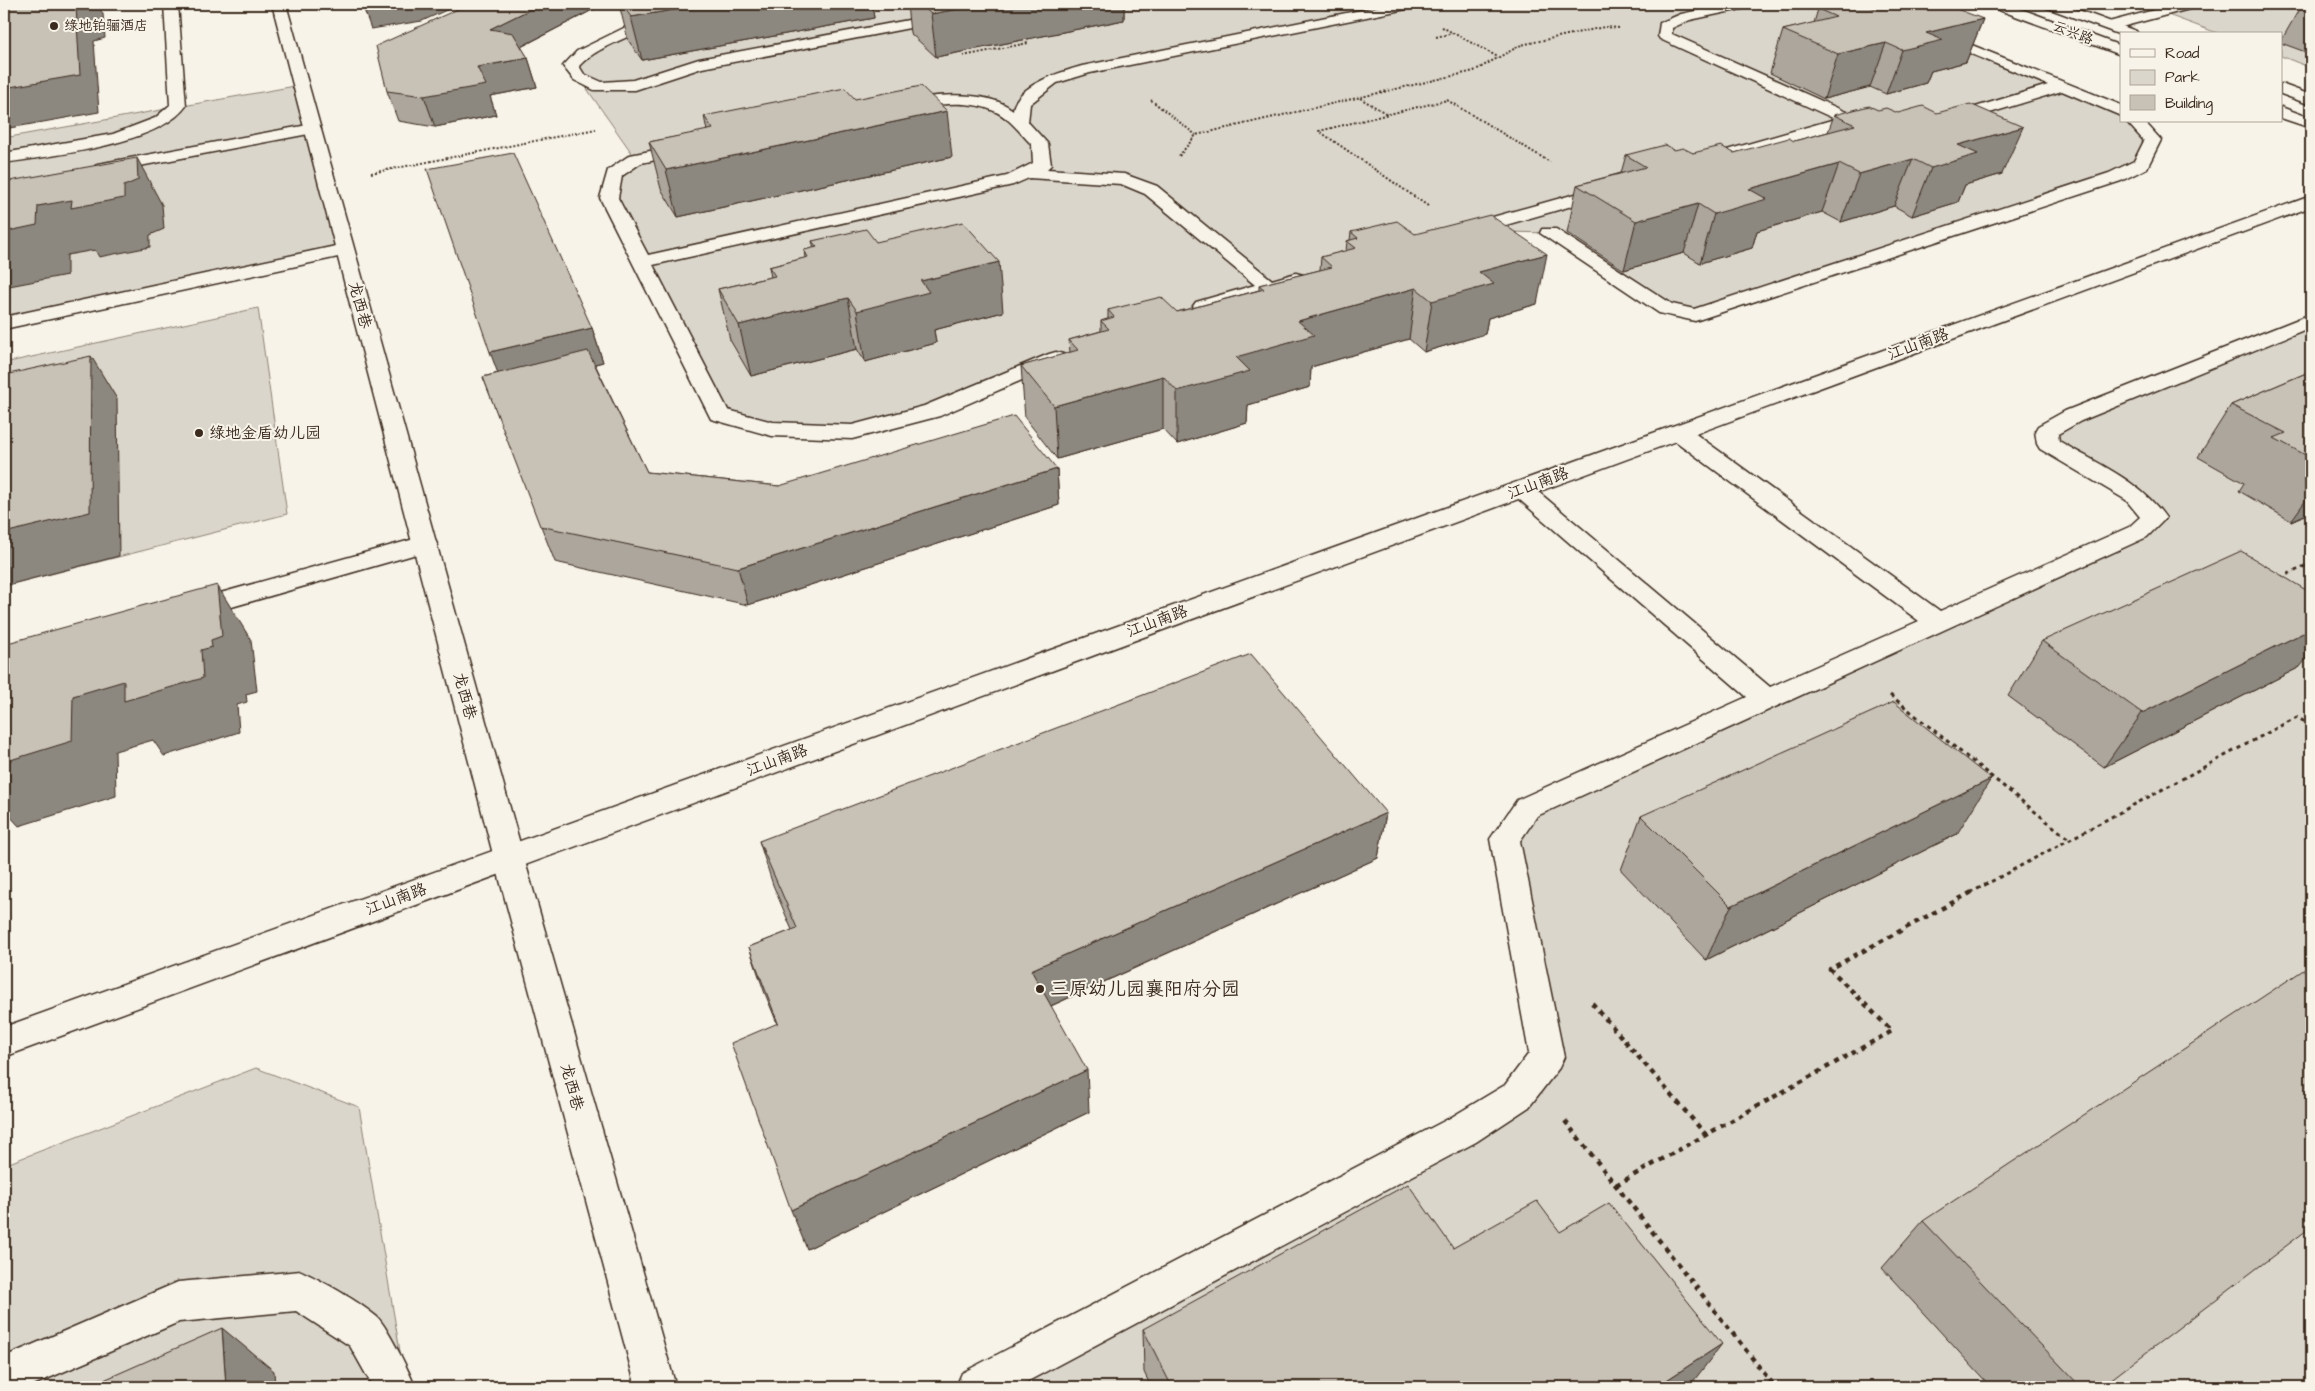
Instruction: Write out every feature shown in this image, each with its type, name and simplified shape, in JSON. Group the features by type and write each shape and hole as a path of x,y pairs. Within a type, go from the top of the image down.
{"street":[{"path":"4,158 118,138 161,121 178,106 171,4"},
{"name":"龙西巷","path":"279,4 509,858 656,1387"},
{"path":"667,4 635,28 582,54 571,66 579,77 600,87 635,85 699,64 958,14"},
{"path":"1746,4 1686,17 1665,26 1665,36 1850,120"},
{"name":"云兴路","path":"1996,4 2120,51"},
{"name":"云兴路","path":"2050,4 2126,32"},
{"path":"2110,26 2192,4"},
{"path":"1020,123 1022,102 1052,80 1094,68 1406,5"},
{"path":"1925,30 2120,111"},
{"path":"1930,118 1960,117 2063,86"},
{"path":"2282,89 2311,100"},
{"path":"642,262 1013,180 1042,165 1040,144 1020,123 1000,107 966,100 928,100 880,110"},
{"path":"2282,112 2311,123"},
{"path":"1693,166 1850,120 1880,119"},
{"path":"1549,232 1666,309 1695,314 2115,176 2141,164 2153,140 2135,122"},
{"path":"91,170 312,129"},
{"path":"704,146 636,159 614,174 609,198 719,414 772,428 852,432 932,410 1069,353"},
{"path":"1027,173 1124,179 1151,190 1269,287"},
{"path":"1446,236 1628,184"},
{"name":"江山南路","path":"4,1042 2311,201"},
{"path":"4,323 345,250"},
{"path":"1188,310 1314,274"},
{"path":"976,1387 1463,1130 1517,1096 1547,1057 1505,839 1527,808 2138,532 2154,518 2134,496 2048,444 2046,431 2073,416 2311,320"},
{"path":"1678,432 1938,622"},
{"path":"1521,489 1768,700"},
{"path":"166,617 424,544"},
{"path":"4,1377 178,1302 301,1291 364,1332 395,1387"}],"path":[{"path":"1406,5 1498,57"},
{"path":"1151,190 1196,135 1474,71 1521,45 1604,27 1664,29"},
{"path":"1359,98 1387,115"},
{"path":"1465,231 1319,131 1447,100 1600,192"},
{"path":"2275,580 2311,563"},
{"path":"1850,663 2069,840"},
{"path":"1616,1185 1892,1031 1830,969 2297,717 2311,726"},
{"path":"1585,995 1706,1135"},
{"path":"1531,1078 1776,1387"}],"green space":[{"path":"667,4 1860,4 2120,111 2120,122 2135,122 2153,140 2141,164 1695,315 1666,309 1549,233 1465,231 1133,326 932,411 852,432 772,429 719,414 609,198 614,174 636,159 571,66"},
{"path":"2138,4 2311,4 2311,68 2282,56 2282,32 2215,32"},
{"path":"301,85 345,250 4,323 4,138"},
{"path":"258,308 287,514 4,586 4,363"},
{"path":"2311,320 2311,1387 976,1387 1463,1130 1547,1057 1505,839 1527,808 2154,518 2048,444 2073,416"},
{"path":"256,1068 359,1107 406,1387 4,1387 4,1165"}],"building":[{"path":"4,4 85,4 76,6 80,75 4,88"},
{"path":"469,4 541,4 490,29 513,33 528,58 477,67 486,85 424,96 387,91 376,46"},
{"path":"622,4 709,4 631,17"},
{"path":"920,4 985,4 931,14"},
{"path":"1843,4 1857,6 1864,4 1874,8 1898,4 1908,8 1927,4 1944,4 1983,19 1926,33 1943,40 1902,50 1886,43 1838,54 1783,30 1836,17 1818,9"},
{"path":"921,86 947,111 666,170 649,142 713,129 704,116 845,88 855,99"},
{"path":"1970,104 2023,127 1958,145 1978,154 1931,168 1913,159 1859,174 1839,164 1749,189 1767,199 1714,214 1698,204 1636,221 1577,185 1646,167 1626,155 1665,145 1674,150 1683,148 1693,153 1721,146 1734,153 1789,138 1794,141 1855,125 1834,115 1869,106 1878,110 1886,108 1898,113 1923,106 1937,113"},
{"path":"513,153 592,328 490,352 427,169"},
{"path":"137,158 138,180 124,186 124,198 71,208 72,200 38,206 37,225 4,232 4,182"},
{"path":"1490,215 1547,254 1479,272 1494,284 1432,301 1416,288 1298,321 1314,335 1236,357 1250,371 1177,391 1163,376 1054,406 1021,366 1078,350 1069,340 1109,329 1101,321 1114,317 1108,310 1161,297 1177,312 1264,289 1259,285 1332,267 1321,257 1356,248 1347,241 1358,238 1351,232 1397,221 1415,234"},
{"path":"963,222 999,262 921,281 929,292 857,311 848,298 739,325 718,289 775,276 769,267 808,257 804,250 817,247 812,241 866,229 876,242"},
{"path":"588,351 647,472 779,486 1014,416 1057,469 738,568 540,526 483,377"},
{"path":"91,356 90,512 4,533 4,375"},
{"path":"2311,371 2311,458 2274,438 2286,433 2231,405"},
{"path":"2241,551 2311,593 2311,629 2142,713 2042,641"},
{"path":"217,585 222,636 211,640 212,647 201,650 203,678 124,701 124,681 73,696 72,741 4,762 4,644"},
{"path":"1251,654 1386,813 1031,970 1087,1070 791,1210 731,1043 778,1023 749,947 797,928 759,841"},
{"path":"1894,702 1991,779 1731,906 1641,816"},
{"path":"2311,965 2311,1227 2101,1387 2081,1387 1923,1221"},
{"path":"1408,1184 1453,1248 1537,1201 1560,1232 1609,1203 1722,1344 1656,1387 1172,1387 1143,1329"},
{"path":"222,1328 226,1387 88,1387"}],"place":[{"name":"绿地铂骊酒店","path":"54,26"},
{"name":"绿地金盾幼儿园","path":"199,433"},
{"name":"三原幼儿园襄阳府分园","path":"1040,989"}]}
